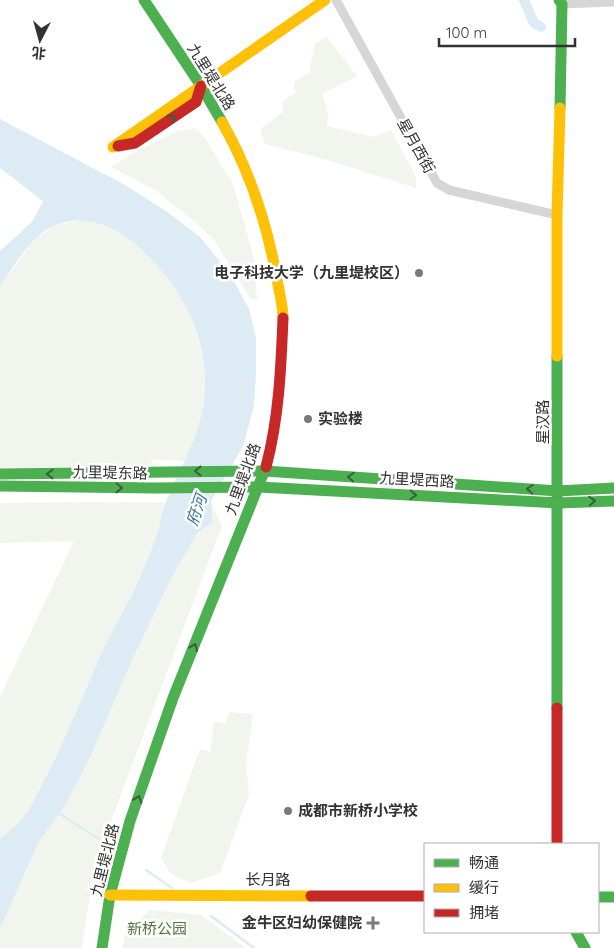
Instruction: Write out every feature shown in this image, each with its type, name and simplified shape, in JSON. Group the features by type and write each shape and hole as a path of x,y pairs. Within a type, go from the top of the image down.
{"street":[{"name":"九里堤北路","path":"102,948 110,895 130,821 173,698 237,537 259,487 271,449 281,384 283,314 272,251 256,194 232,141 201,86 144,0"},
{"path":"201,86 196,102 135,143 113,147 325,0"},
{"name":"星月西街","path":"336,0 437,183 449,190 557,215"},
{"path":"560,2 614,2"},
{"name":"星汉路","path":"557,843 557,215 560,2"},
{"path":"0,474 264,471 558,491 614,488"},
{"name":"九里堤东路","path":"0,486 219,488"},
{"name":"九里堤西路","path":"219,488 259,487 558,503 614,500"},
{"name":"长月路","path":"110,895 424,896"},
{"path":"599,896 614,897"},
{"path":"577,933 585,948"}],"green space":[{"path":"327,37 357,76 322,94 328,113 327,126 373,137 391,130 416,177 416,188 328,160 265,144 260,129 283,112 282,101 296,93 294,83 309,73 315,44"},
{"path":"194,128 205,138 233,184 254,258 257,300 251,299 214,240 194,221 155,190 111,167 137,151 175,132"},
{"path":"82,220 104,225 127,238 147,254 164,272 179,293 191,316 204,366 205,401 196,436 185,461 154,459 147,467 0,468 0,286 34,240 55,225"},
{"path":"0,503 211,503 222,526 112,818 92,882 82,948 0,948 0,697 74,541 0,543"},
{"path":"229,712 253,714 246,764 249,795 220,873 191,883 171,874 161,858 200,749 210,752 214,721 226,724"},
{"name":"新桥公园","path":"150,910 201,915 246,948 123,948 124,935"}],"water":[{"name":"府河","path":"0,119 125,185 166,211 200,237 230,274 249,309 256,338 256,373 254,406 243,446 211,501 212,522 197,533 170,580 131,662 89,759 64,807 39,841 0,928 0,839 19,822 34,800 59,752 105,647 140,578 156,537 165,505 190,449 200,421 205,382 204,363 197,333 181,297 153,261 136,244 98,223 77,220 47,229 31,243 0,286 0,251 32,222 43,201 0,168"}],"waterway":[{"path":"524,0 534,23 541,27"},
{"path":"57,812 102,841"},
{"path":"146,870 172,888"},
{"path":"211,916 254,948"}],"traffic: fast":[{"path":"144,0 201,86 222,122"},
{"path":"559,0 562,4 560,108"},
{"path":"557,356 557,708"},
{"path":"102,948 110,895 130,821 173,698 266,467"},
{"path":"0,474 265,471 558,491 614,488"},
{"path":"0,486 259,487 558,503 614,501"},
{"path":"599,897 614,897"},
{"path":"577,933 585,948"}],"traffic: slow":[{"path":"113,147 325,0"},
{"path":"557,356 557,215 560,108"},
{"path":"222,122 241,159 263,218 273,258 283,318"},
{"path":"110,895 311,896"}],"traffic: jam":[{"path":"118,146 135,143 196,102 201,86"},
{"path":"266,467 277,412 283,318"},
{"path":"557,708 557,843"},
{"path":"311,896 424,896"}],"place":[{"name":"电子科技大学（九里堤校区）","path":"419,273"},
{"name":"实验楼","path":"308,419"},
{"name":"成都市新桥小学校","path":"288,811"},
{"name":"金牛区妇幼保健院","path":"373,923"}]}
